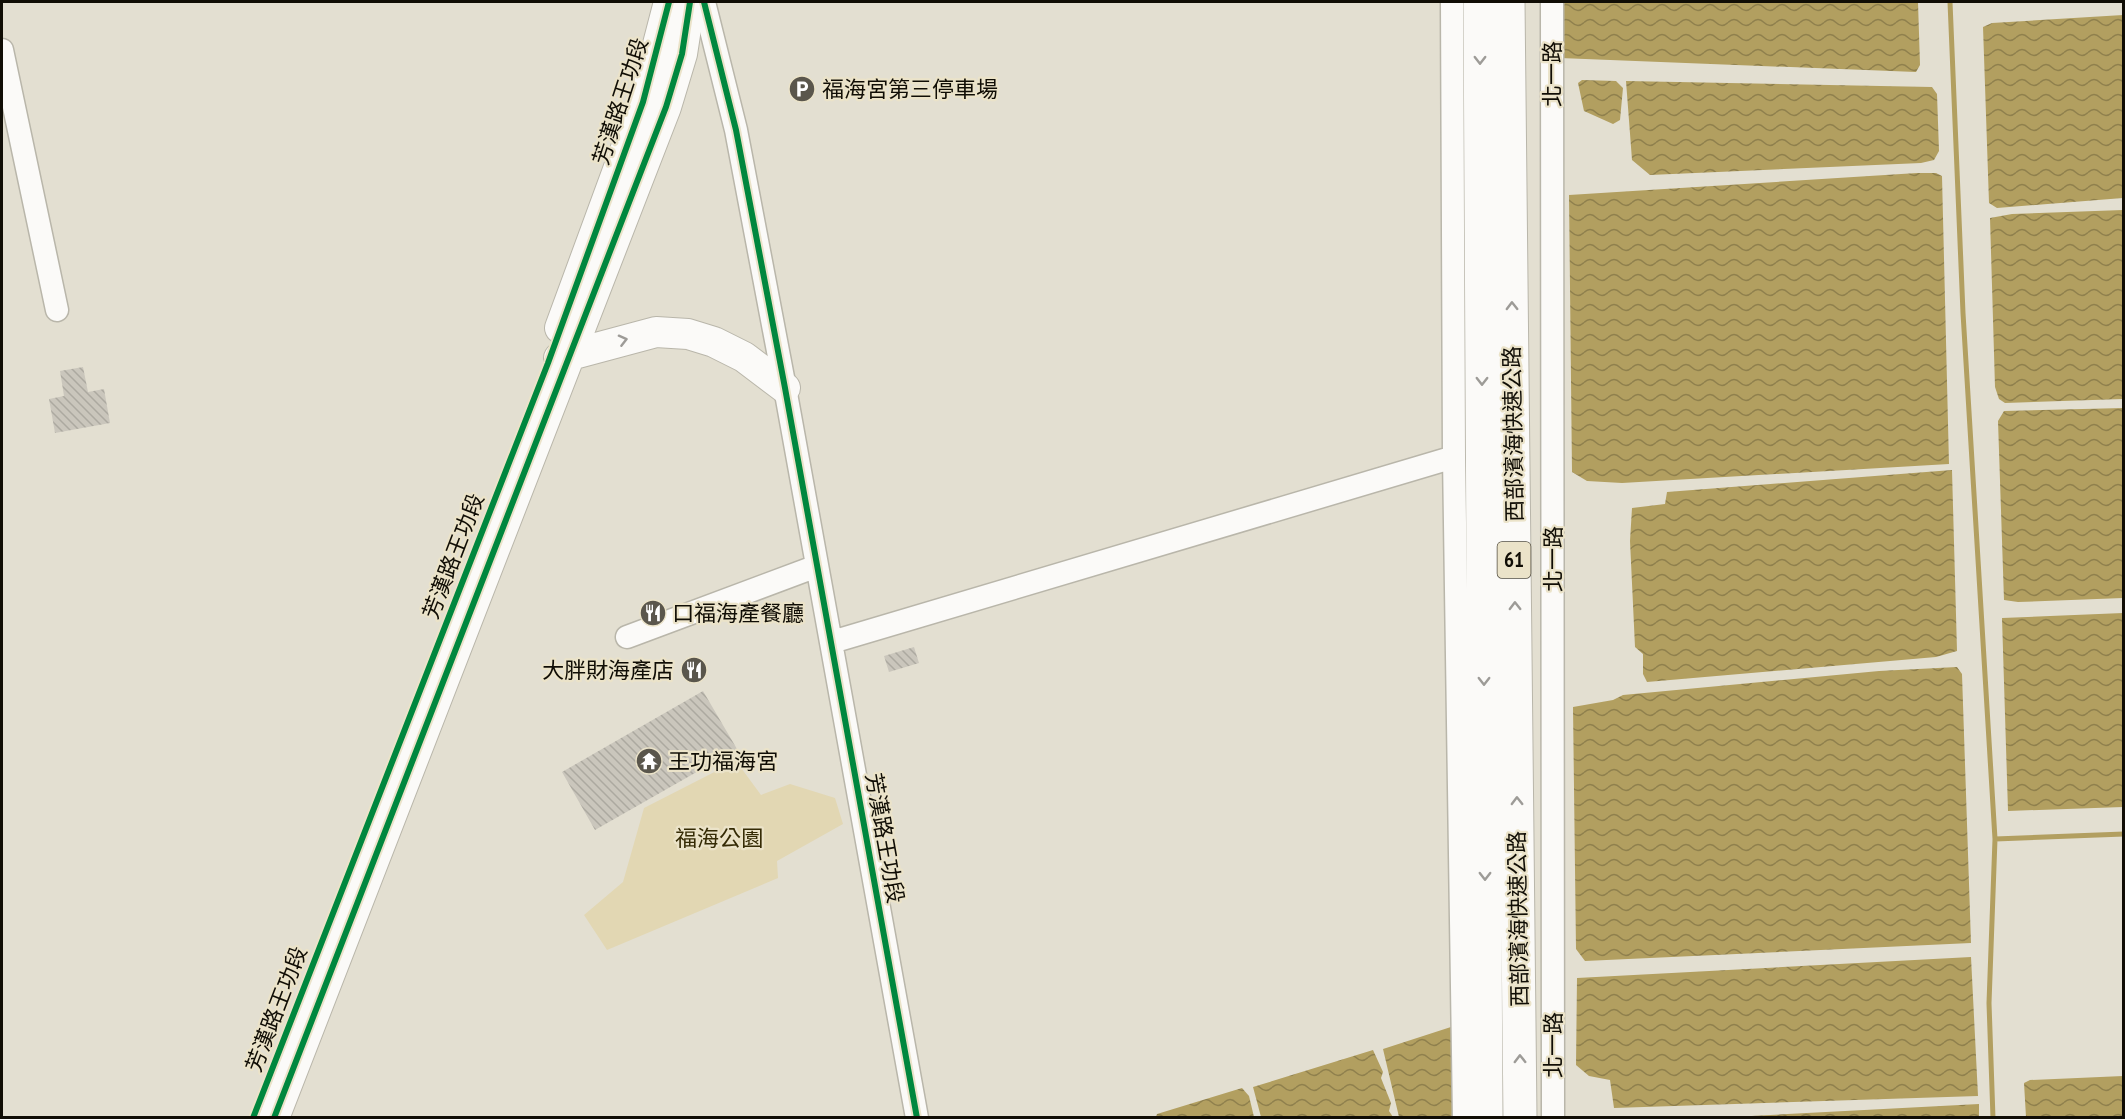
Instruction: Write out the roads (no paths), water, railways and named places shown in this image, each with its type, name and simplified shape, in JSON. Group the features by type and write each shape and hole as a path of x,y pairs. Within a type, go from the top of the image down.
{"highway":[{"name":"西部濱海快速公路","path":"1480,2 1486,1118"},
{"name":"西部濱海快速公路","path":"1508,2 1520,1118"}],"main road":[{"name":"芳漢路王功段","path":"274,1118 560,357 643,102 669,2"},
{"name":"芳漢路王功段","path":"253,1118 560,357 666,107 682,54 690,2"},
{"path":"560,357 656,332 688,334 714,342 744,357 785,388"}],"street":[{"name":"芳漢路王功段","path":"704,2 736,130 832,642 917,1118"},
{"path":"1452,2 1454,457 1464,1118"},
{"name":"北一路","path":"1552,2 1553,1118"},
{"path":"2,50 57,310"},
{"path":"832,642 1454,457"},
{"path":"627,637 817,566"}],"water":[{"path":"1558,2 1918,2 1920,65 1916,72 1560,58"},
{"path":"2123,15 2123,198 1997,208 1989,203 1983,27 1992,23"},
{"path":"1582,80 1616,81 1623,88 1620,120 1613,124 1584,111 1578,83"},
{"path":"1626,81 1932,87 1937,94 1939,151 1934,160 1921,163 1650,175 1632,160"},
{"path":"1936,173 1942,176 1949,464 1622,483 1587,481 1572,472 1569,195"},
{"path":"2123,210 2123,399 2005,403 1999,399 1995,387 1990,218 2012,214"},
{"path":"2123,408 2123,598 2018,602 2004,600 1998,421 2004,411"},
{"path":"1952,470 1957,651 1936,657 1647,682 1643,674 1643,654 1635,647 1630,541 1632,508 1665,504 1667,492"},
{"path":"2123,613 2123,807 2008,811 2002,618"},
{"path":"1957,667 1962,674 1971,943 1585,961 1576,949 1573,707 1613,700 1623,695 1879,671"},
{"path":"1971,957 1978,1096 1614,1108 1610,1080 1589,1076 1576,1065 1577,978"},
{"path":"1454,1026 1456,1117 1399,1117 1383,1049"},
{"path":"1373,1050 1383,1072 1381,1078 1391,1103 1389,1111 1393,1117 1261,1117 1253,1087"},
{"path":"2123,1076 2123,1117 2026,1117 2024,1083 2030,1080"},
{"path":"1242,1088 1249,1096 1254,1117 1156,1117 1157,1114"},
{"path":"1979,1104 1979,1117 1732,1117"}],"waterway":[{"path":"1950,2 1963,313 1995,839 1989,1003 1993,1118"},
{"path":"1995,839 2124,834"}],"place":[{"name":"福海宮第三停車場","path":"802,89"},
{"name":"口福海產餐廳","path":"653,613"},
{"name":"大胖財海產店","path":"694,670"},
{"name":"王功福海宮","path":"649,761"}],"park label":[{"name":"福海公園","path":"719,838"}]}
